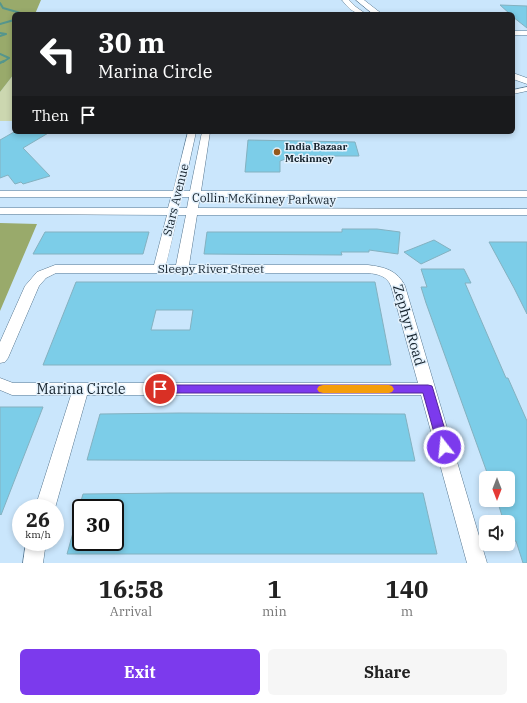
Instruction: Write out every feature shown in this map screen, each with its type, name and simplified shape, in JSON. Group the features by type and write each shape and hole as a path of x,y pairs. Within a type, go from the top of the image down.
{"main road":[{"path":"346,1 361,1 375,12"},
{"path":"346,1 353,9 358,12"},
{"path":"515,70 527,74"},
{"path":"515,77 527,81"}],"street":[{"path":"515,33 527,33"},
{"path":"515,92 527,89"},
{"path":"515,98 527,95"},
{"name":"Stars Avenue","path":"159,269 192,134"},
{"name":"Stars Avenue","path":"182,269 206,134"},
{"name":"Collin McKinney Parkway","path":"0,194 524,194"},
{"path":"524,194 527,203"},
{"name":"Collin McKinney Parkway","path":"0,211 527,212"},
{"name":"Sleepy River Street","path":"0,358 37,277 45,272 55,269 368,269"},
{"name":"Zephyr Road","path":"368,269 380,270 395,278 477,563"},
{"name":"Marina Circle","path":"0,384 12,389 428,389"},
{"path":"48,499 81,389"},
{"path":"33,563 35,551"}],"green space":[{"path":"0,0 41,0 36,12 12,12 12,77 0,92"},
{"path":"12,77 12,121 0,121 0,92"},
{"path":"0,223 37,224 0,311"}],"building":[{"path":"500,5 527,6 527,28 515,19 515,12 508,12"},
{"path":"12,133 47,134 23,148 50,176 23,184 21,182 15,184 8,175 0,178 0,140"},
{"path":"248,140 355,142 359,156 294,156 280,161 280,172 245,172"},
{"path":"342,229 377,229 400,232 398,254 369,250 369,252 341,252 342,255 204,254 207,232 342,232"},
{"path":"45,232 149,232 143,254 33,254"},
{"path":"434,240 451,250 421,264 404,252"},
{"path":"489,242 527,242 527,314 514,288"},
{"path":"421,269 464,269 471,283 465,283 506,378 508,378 527,421 527,563 523,563 515,541 515,515 502,515 499,507 515,507 515,471 486,471 421,287 427,287"},
{"path":"76,282 375,282 391,365 43,365","holes":["156,310 193,310 190,330 151,330"]},
{"path":"0,407 43,407 1,515 0,514"},
{"path":"100,414 405,414 415,461 87,460"},
{"path":"423,493 437,554 67,554 72,536 72,551 124,551 124,499 82,499 83,494"}],"waterway":[{"path":"0,3 3,8 17,12"},
{"path":"0,24 12,21"},
{"path":"0,33 6,34 0,36"},
{"path":"0,54 9,58 3,62"},
{"path":"0,63 4,61"}],"slow traffic":[{"path":"323,389 389,389"}],"place":[{"name":"India Bazaar Mckinney","path":"277,152"}],"route":[{"path":"160,389 428,389 444,447"}]}
